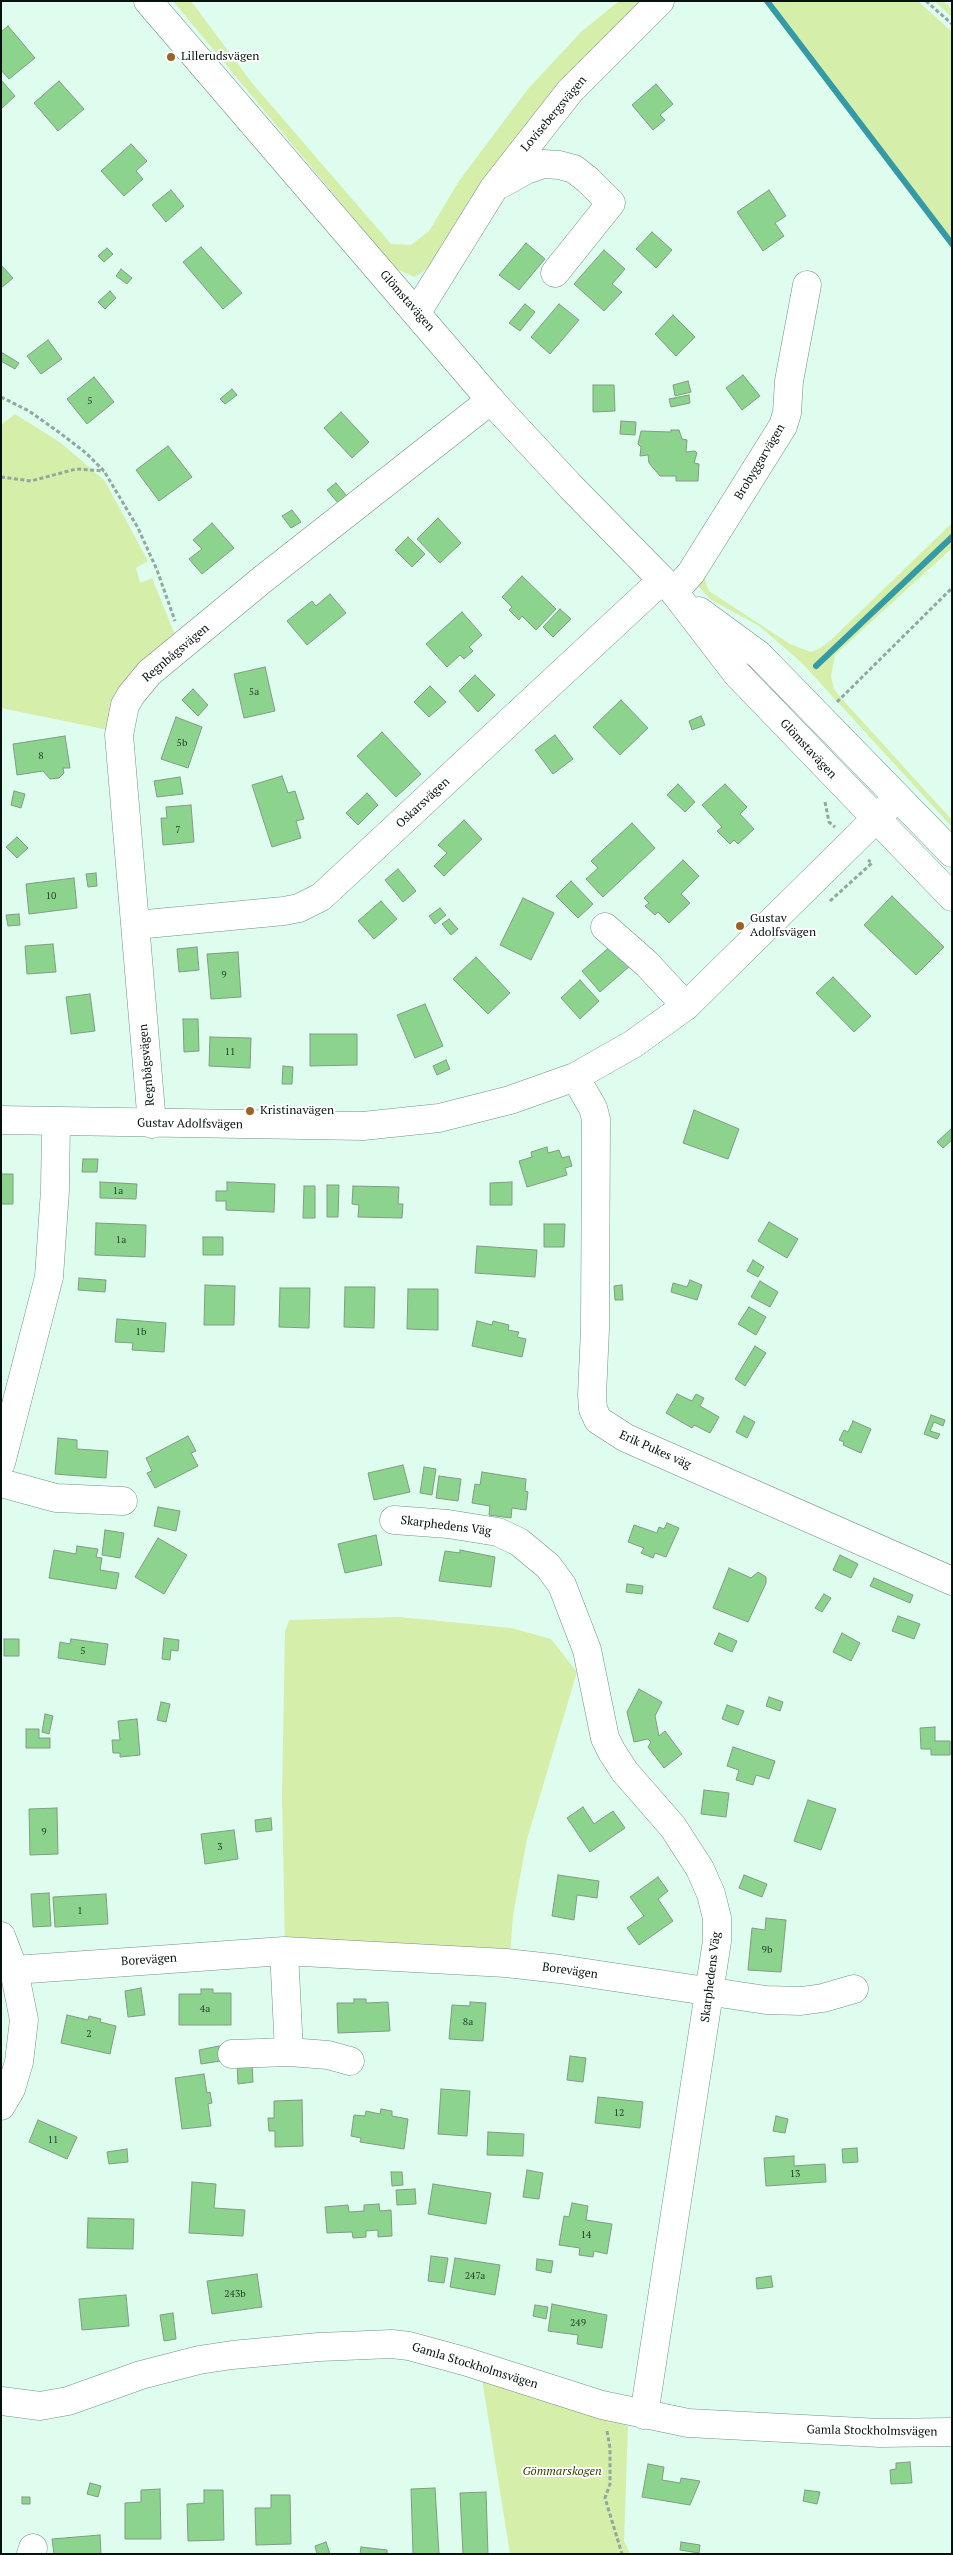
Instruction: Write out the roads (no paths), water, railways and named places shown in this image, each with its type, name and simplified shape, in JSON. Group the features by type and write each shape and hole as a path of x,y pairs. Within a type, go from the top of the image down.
{"street":[{"name":"Glömstavägen","path":"148,1 491,400 571,487 668,586 737,674 874,820 952,898"},
{"name":"Lovisebergsvägen","path":"417,312 494,188 570,91 660,1"},
{"name":"Lovisebergsvägen","path":"494,188 543,164 559,165 574,169 588,180 611,204 555,273"},
{"name":"Brobyggarvägen","path":"668,586 691,573 783,426 787,413 789,381 807,285"},
{"name":"Regnbågsvägen","path":"152,1124 136,925 122,788 120,728 125,705 138,685 149,673 263,579 491,400"},
{"name":"Glömstavägen","path":"668,586 759,654 952,853"},
{"name":"Oskarsvägen","path":"136,925 264,914 299,908 316,899 334,887 668,586"},
{"name":"Gustav Adolfsvägen","path":"1,1120 336,1126 412,1123 484,1108 575,1076 633,1044 686,1006 897,798"},
{"path":"604,926 647,964 686,1006"},
{"name":"Erik Pukes väg","path":"575,1076 593,1108 596,1119 596,1329 592,1395 593,1409 598,1420 626,1438 952,1581"},
{"path":"1,1463 49,1277 55,1190 56,1121"},
{"path":"1,1483 56,1498 123,1501"},
{"name":"Skarphedens Väg","path":"394,1520 448,1524 498,1532 509,1536 535,1553 548,1566 562,1586 587,1650 605,1738 624,1772 673,1827 700,1869 712,1894 717,1918 717,1941 644,2415"},
{"path":"1,1936 14,1970 24,2020 19,2062 11,2089 1,2106"},
{"path":"284,1952 289,2052"},
{"name":"Borevägen","path":"14,1970 284,1952 506,1963 766,2000 800,2001 823,1998 854,1988"},
{"path":"232,2054 289,2052 328,2055 350,2061"},
{"name":"Gamla Stockholmsvägen","path":"1,2401 40,2406 68,2401 141,2375 199,2360 293,2348 370,2344 409,2346 431,2351 602,2405 688,2423 880,2433 952,2432"}],"waterway":[{"path":"767,1 952,244"},
{"path":"816,666 952,537"}],"place":[{"name":"Lillerudsvägen","path":"171,57"},
{"name":"Gustav Adolfsvägen","path":"740,926"},
{"name":"Kristinavägen","path":"250,1111"}],"park label":[{"name":"Gömmarskogen","path":"562,2472"}]}
